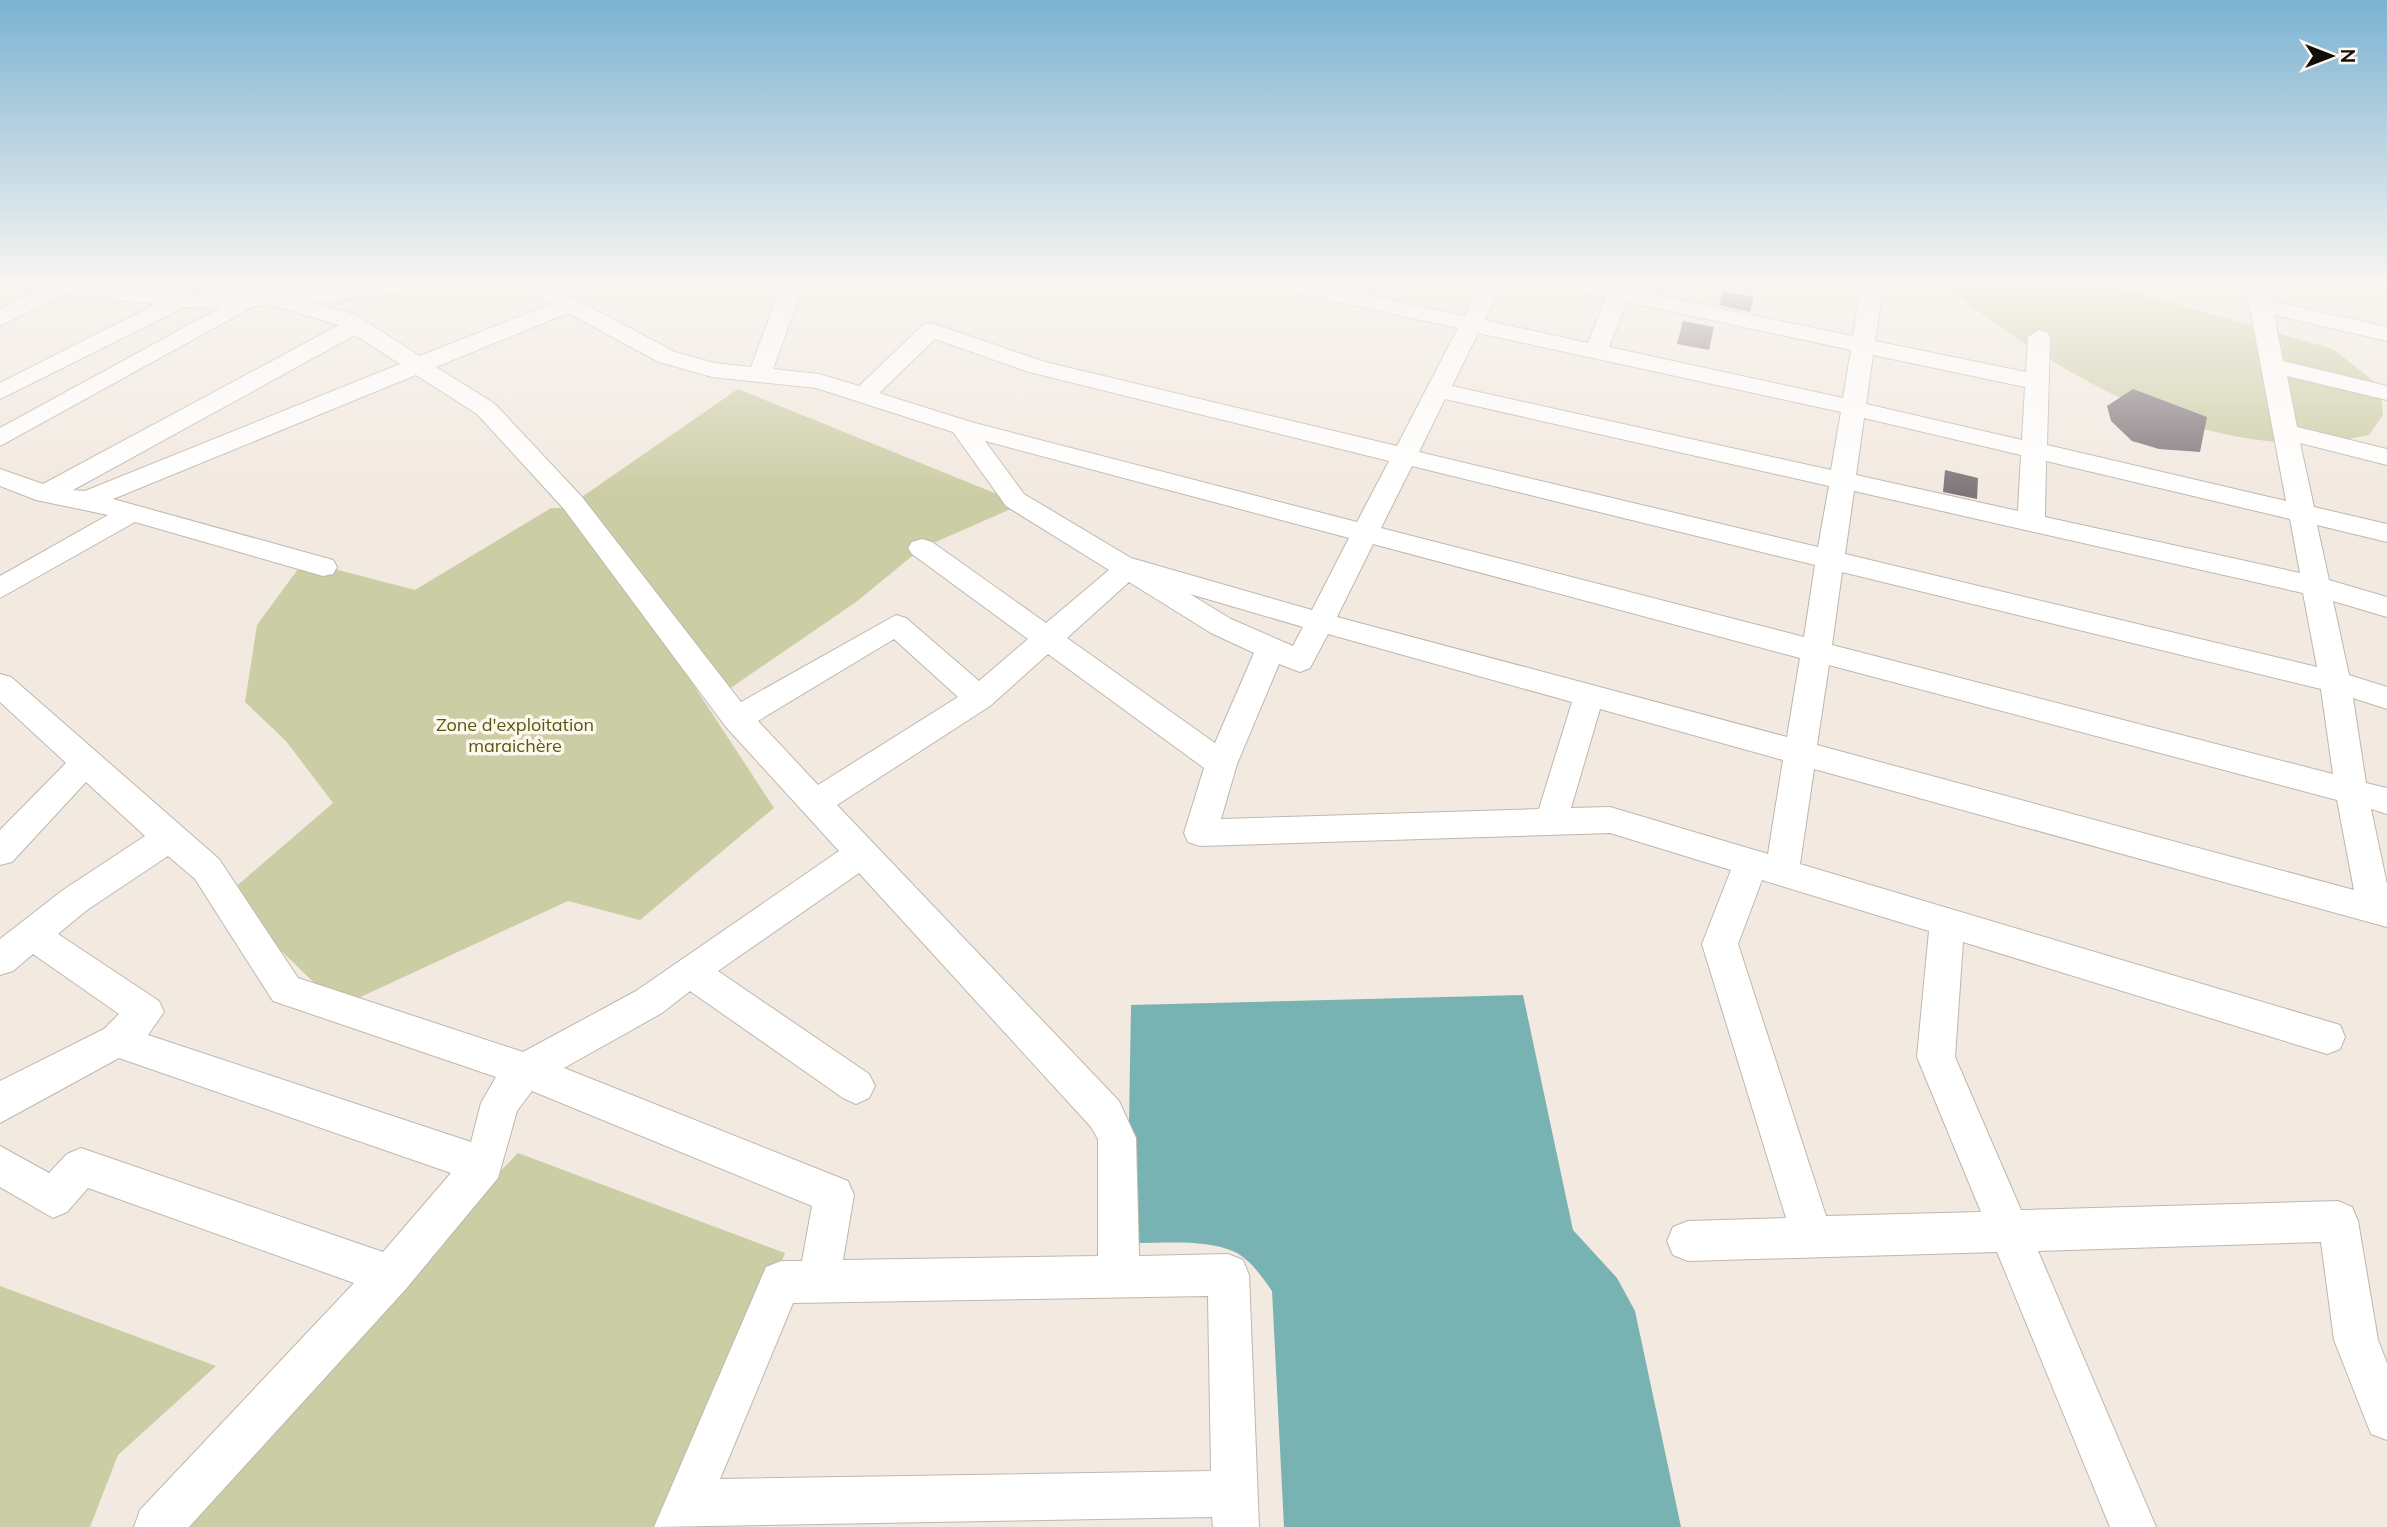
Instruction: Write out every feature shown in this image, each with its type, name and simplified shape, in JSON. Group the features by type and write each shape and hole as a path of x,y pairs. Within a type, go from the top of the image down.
{"street":[{"path":"0,392 79,352"},
{"path":"0,438 151,352"},
{"path":"45,494 306,352"},
{"path":"398,352 486,410 573,503 737,719 1105,1114 1117,1138 1119,1277"},
{"path":"87,500 450,352"},
{"path":"658,352 712,370 819,380 962,427 2351,789 2387,801"},
{"path":"758,376 767,352"},
{"path":"864,394 908,352"},
{"path":"995,352 1037,367 2335,682 2387,698"},
{"path":"962,427 1015,500 1129,567 1221,626 1300,661 1456,352"},
{"path":"1602,352 2300,510 2387,533"},
{"path":"1813,1238 1720,944 1766,867 1800,753 1863,352"},
{"path":"1898,352 2037,382"},
{"path":"2031,523 2038,352"},
{"path":"1129,567 1320,622 2381,911 2351,789 2335,682 2270,352"},
{"path":"2272,365 2387,393"},
{"path":"1437,390 2315,586 2387,607"},
{"path":"2285,431 2387,457"},
{"path":"0,477 45,494 87,500 133,512 323,567"},
{"path":"0,587 133,512"},
{"path":"922,548 1221,764"},
{"path":"814,804 979,698 1045,636 1129,567"},
{"path":"737,719 896,625 979,698"},
{"path":"1271,648 1221,764 1200,833 1609,820 2327,1038"},
{"path":"1551,822 1589,695"},
{"path":"4,696 208,869 286,990 525,1070 834,1195 819,1281"},
{"path":"0,852 85,763"},
{"path":"0,960 75,900 169,838"},
{"path":"157,1527 390,1275 484,1164 500,1103 525,1070 649,1002 689,971 862,853"},
{"path":"1947,922 1937,1057 2133,1527"},
{"path":"3,1096 117,1041 146,1012 32,935"},
{"path":"689,971 856,1086"},
{"path":"117,1041 484,1164"},
{"path":"0,1165 53,1198 81,1167 390,1275"},
{"path":"1688,1241 2338,1221 2356,1340 2387,1418"},
{"path":"1228,1275 1236,1510 682,1515 781,1282 1119,1277 1228,1275"}],"green space":[{"path":"2038,352 2337,352 2380,386 2383,415 2369,435 2311,443 2253,439 2196,427 2140,406 2085,380"},
{"name":"Zone d'exploitation maraichère","path":"738,389 1022,504 922,548 856,602 719,696 586,521 774,808 640,920 568,901 339,1007 225,896 333,803 286,741 245,702 257,625 304,561 415,590 551,508 576,508 573,503"},
{"path":"518,1153 785,1253 673,1527 159,1527"},
{"path":"0,1286 216,1366 118,1455 90,1527 0,1527"}],"water":[{"path":"1523,995 1573,1230 1617,1278 1635,1311 1681,1527 1284,1527 1272,1291 1246,1260 1223,1248 1196,1243 1127,1243 1131,1005"}],"building":[{"path":"2133,389 2207,417 2200,452 2159,449 2132,441 2111,421 2107,406"},
{"path":"1945,470 1978,478 1977,499 1943,492"}]}
